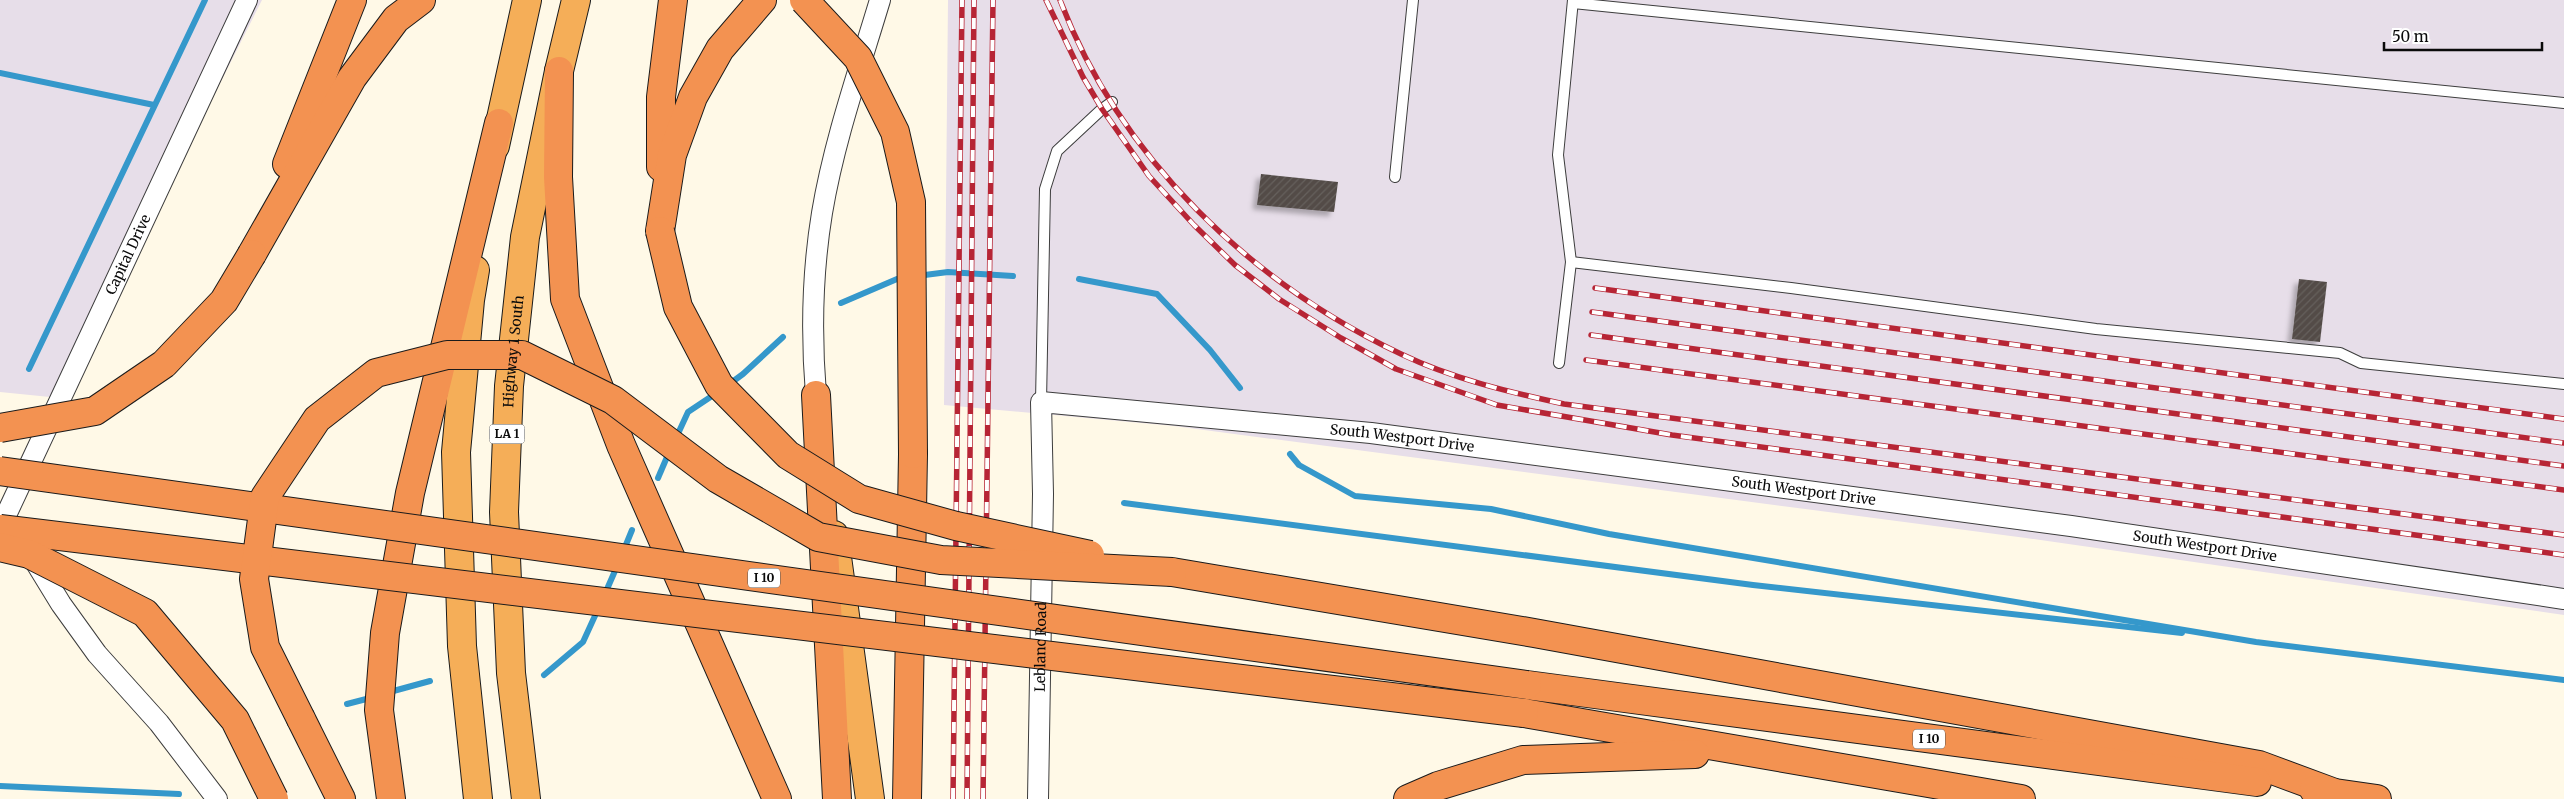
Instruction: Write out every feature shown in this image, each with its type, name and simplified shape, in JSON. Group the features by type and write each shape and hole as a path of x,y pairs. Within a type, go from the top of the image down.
{"highway":[{"path":"252,254 352,0"},
{"path":"0,428 95,411 164,364 224,301 352,78 396,19 421,0"},
{"name":"Highway 1 South","path":"526,799 511,673 504,512 509,386 525,237 559,71 576,0"},
{"path":"673,0 661,97 660,231 678,307 719,385 788,455 858,500 956,526 1172,572 1534,633 2259,765 2332,792"},
{"path":"660,231 672,155 693,97 720,49 762,0"},
{"path":"804,0 858,58 895,132 911,202 913,454 907,799"},
{"path":"391,799 379,710 385,633 410,493 526,3"},
{"path":"559,71 558,177 565,299 621,445 777,799"},
{"path":"478,799 462,646 456,452 470,300 499,123"},
{"path":"341,799 264,647 254,579 265,497 317,418 376,373 447,355 522,354 613,400 718,479 818,537 941,560 1172,572"},
{"path":"816,395 837,799"},
{"path":"816,395 870,799"},
{"name":"I 10","path":"0,471 1527,685 2377,799"},
{"path":"3,521 1524,713 2021,799"},
{"path":"0,548 29,554 145,612 235,720 274,799"},
{"path":"1408,799 1438,786 1523,760 1754,752"}],"street":[{"name":"Capital Drive","path":"3,521 247,0"},
{"path":"816,395 811,342 814,282 822,212 837,146 880,0"},
{"name":"Leblanc Road","path":"1038,799 1043,494 1041,402"},
{"name":"South Westport Drive","path":"1041,402 1381,434 2061,524 2564,599"},
{"path":"3,521 26,547 60,604 97,654 159,723 217,799"}],"lane":[{"path":"1395,177 1413,0"},
{"path":"1559,363 1571,262 1558,155 1573,1 2564,103"},
{"path":"1041,402 1044,189 1057,151 1112,102"},
{"path":"1571,262 1791,288 2096,329 2340,353 2361,363 2564,384"}],"shaded area":[{"path":"0,0 262,0 202,119 70,399 0,392"},
{"path":"948,0 2564,0 2564,615 2026,538 1174,426 944,405"}],"building":[{"path":"1261,174 1338,182 1334,212 1257,205"},
{"path":"2299,279 2327,282 2320,342 2292,339"}],"waterway":[{"path":"29,369 205,0"},
{"path":"0,73 154,105"},
{"path":"917,276 948,272 1013,276"},
{"path":"841,303 897,279 905,278"},
{"path":"1079,279 1157,294 1210,350 1240,388"},
{"path":"728,385 743,374 783,337"},
{"path":"676,438 688,412 718,392"},
{"path":"658,478 670,450"},
{"path":"1290,454 1299,465 1355,496 1491,509 1609,534 2256,642 2564,680"},
{"path":"1124,503 1753,585 2182,633"},
{"path":"623,552 632,530"},
{"path":"604,596 618,564"},
{"path":"544,675 583,642 599,607"},
{"path":"386,693 430,681"},
{"path":"347,704 374,697"},
{"path":"0,786 179,794"}],"railway":[{"path":"953,799 962,0"},
{"path":"967,799 974,0"},
{"path":"983,799 993,0"},
{"path":"1046,0 1083,77 1102,109 1149,176 1194,225 1235,265 1279,299 1341,338 1396,369 1497,405 1672,435 2564,555"},
{"path":"1060,0 1086,58 1117,112 1154,162 1196,209 1243,252 1292,291 1345,325 1401,354 1441,371 1461,378 1564,404 2564,535"},
{"path":"1595,288 2564,419"},
{"path":"1592,312 2564,443"},
{"path":"1591,335 2564,466"},
{"path":"1586,360 2564,490"}]}
